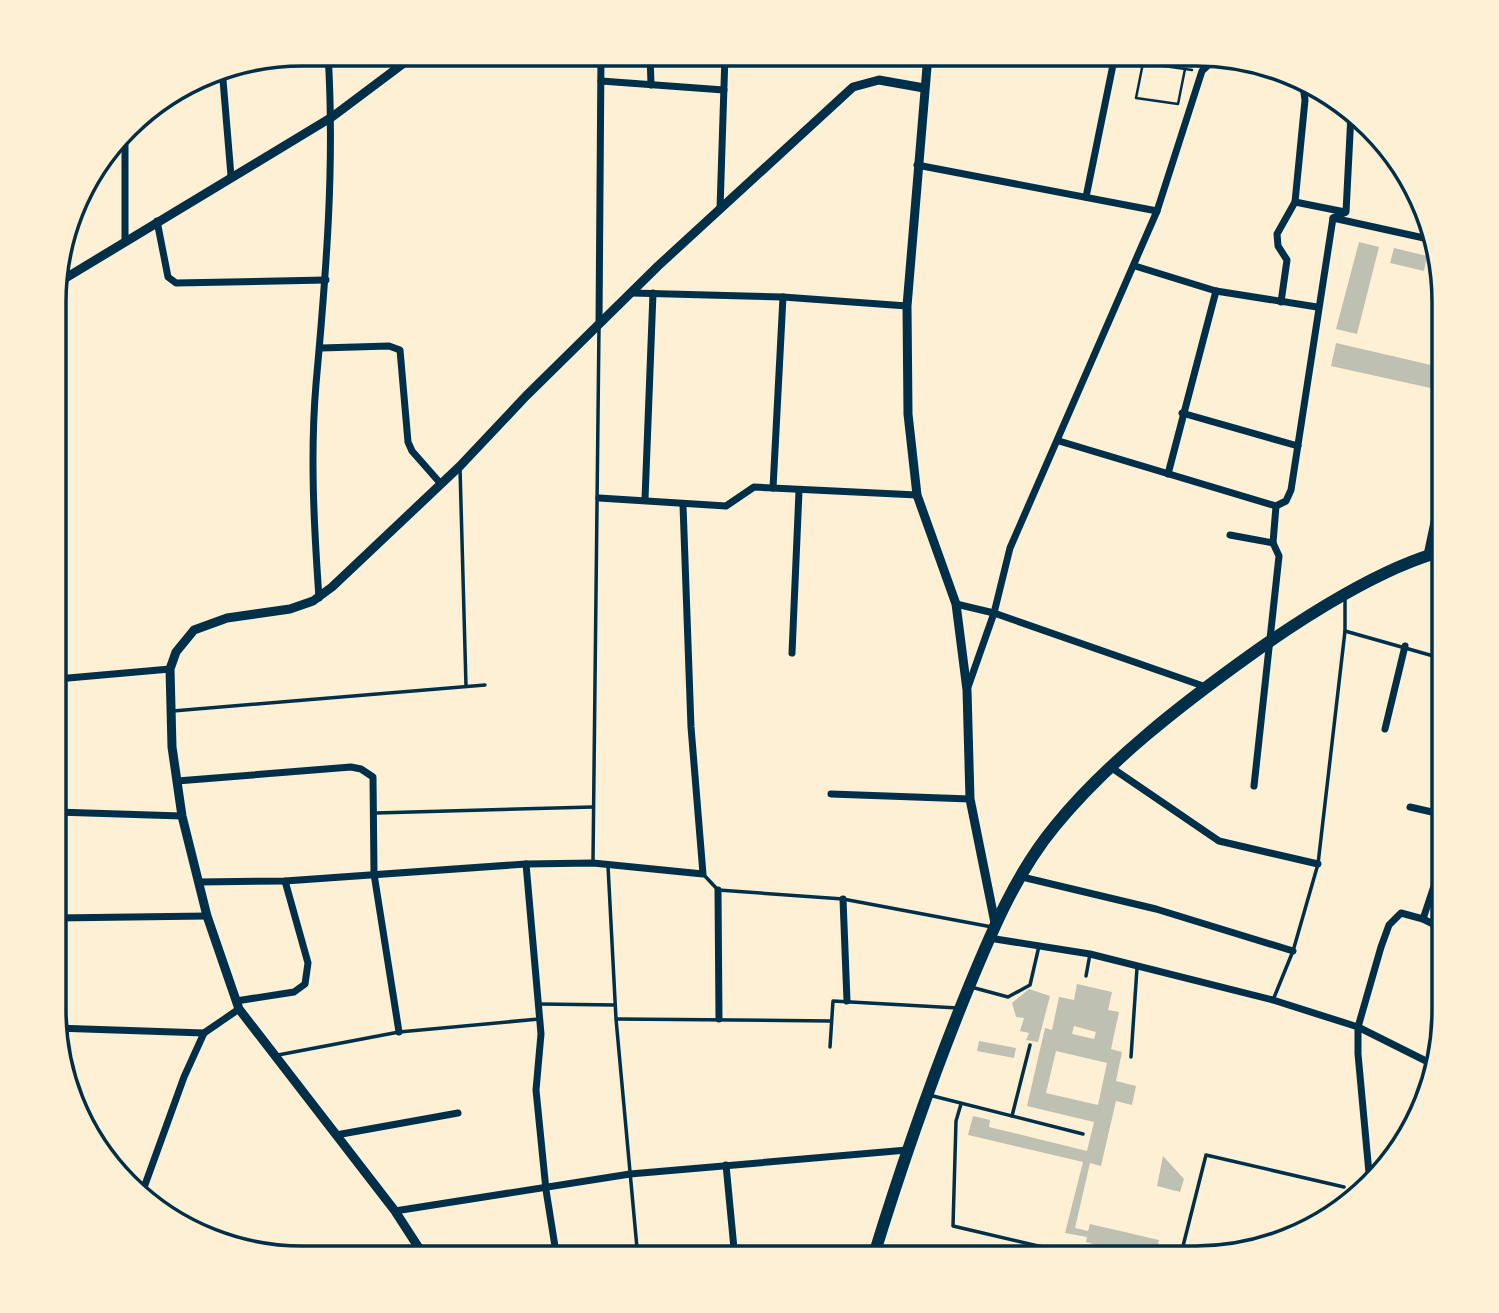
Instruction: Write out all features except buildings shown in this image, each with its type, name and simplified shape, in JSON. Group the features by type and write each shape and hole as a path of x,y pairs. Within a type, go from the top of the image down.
{"main road":[{"path":"877,1246 927,1095 993,929 1021,877 1054,827 1112,768 1206,687 1268,642 1345,596 1432,554"}],"street":[{"path":"318,598 314,453 316,384 326,280 332,117 329,66"},
{"path":"69,276 332,117 400,66"},
{"path":"599,324 601,66"},
{"path":"650,66 651,85"},
{"path":"720,210 725,66"},
{"path":"927,67 907,306 908,414 917,495 956,604 967,690 970,799 993,929 1039,946 1090,954 1273,1000 1358,1027 1427,1061"},
{"path":"1086,197 1113,67"},
{"path":"967,690 994,612 1010,548 1135,266 1157,211 1202,71 1206,67"},
{"path":"418,1246 395,1211 237,1005 207,916 182,816 169,711 170,669 184,640 207,623 290,609 318,598 460,466 599,324 853,88 879,80 924,88"},
{"path":"223,81 231,176"},
{"path":"601,81 724,90"},
{"path":"1281,302 1287,260 1278,246 1277,234 1294,202 1304,93"},
{"path":"1346,212 1350,125"},
{"path":"125,147 125,240"},
{"path":"917,165 1157,211"},
{"path":"1294,202 1346,212"},
{"path":"1333,218 1346,212"},
{"path":"1333,218 1423,238"},
{"path":"1059,441 1276,506 1286,501 1290,493 1298,446 1317,307 1333,218"},
{"path":"157,221 168,277 176,284 326,280"},
{"path":"1135,266 1216,291 1317,307"},
{"path":"1168,474 1216,291"},
{"path":"632,293 783,297 907,306"},
{"path":"645,499 653,293"},
{"path":"773,488 783,297"},
{"path":"321,348 388,346 400,350 408,442 412,452 441,484"},
{"path":"1182,413 1298,446"},
{"path":"599,498 726,506 749,488 917,495"},
{"path":"792,653 799,491"},
{"path":"199,882 285,881 526,864 593,863 703,874 691,727 683,505"},
{"path":"1254,786 1268,642 1278,576 1279,556 1273,543 1276,506"},
{"path":"1427,555 1432,531"},
{"path":"1230,535 1273,543"},
{"path":"956,604 994,612 1206,687"},
{"path":"1385,729 1405,646"},
{"path":"67,678 170,669"},
{"path":"177,781 351,767 361,769 373,777 376,813 374,874 399,1032"},
{"path":"1112,768 1219,841 1318,864"},
{"path":"831,794 970,799"},
{"path":"1410,807 1432,813"},
{"path":"67,812 182,816"},
{"path":"526,864 541,1049 536,1090 546,1190 555,1246"},
{"path":"1021,877 1156,909 1293,951"},
{"path":"145,1186 184,1077 204,1033 237,1005 294,992 305,984 308,963 285,881"},
{"path":"718,890 719,1019"},
{"path":"1423,919 1432,892"},
{"path":"843,899 847,1001"},
{"path":"1369,1171 1358,1027 1390,925 1401,913 1432,924"},
{"path":"67,918 207,916"},
{"path":"67,1028 204,1033"},
{"path":"336,1135 458,1113"},
{"path":"395,1211 546,1190 630,1174 907,1150"},
{"path":"726,1165 734,1246"}],"lane":[{"path":"593,863 599,324"},
{"path":"460,466 466,686"},
{"path":"1273,1000 1293,951 1318,864 1345,631 1345,596"},
{"path":"1345,631 1432,655"},
{"path":"169,711 485,685"},
{"path":"376,813 593,807"},
{"path":"608,864 616,1019 637,1246"},
{"path":"703,874 718,890 843,899 993,929"},
{"path":"969,987 1008,997 1030,985 1039,946"},
{"path":"1086,976 1090,954"},
{"path":"1131,1056 1137,966"},
{"path":"830,1047 832,1001 960,1008"},
{"path":"538,1004 615,1005"},
{"path":"616,1019 831,1021"},
{"path":"274,1056 399,1032 539,1020"},
{"path":"1012,1116 1030,1045"},
{"path":"927,1095 1083,1134"},
{"path":"961,1104 956,1121 953,1226 1039,1246"},
{"path":"1183,1246 1206,1155 1344,1187"}],"path":[{"path":"1142,67 1136,98 1178,104 1185,69"},
{"path":"1171,67 1202,71"}]}
